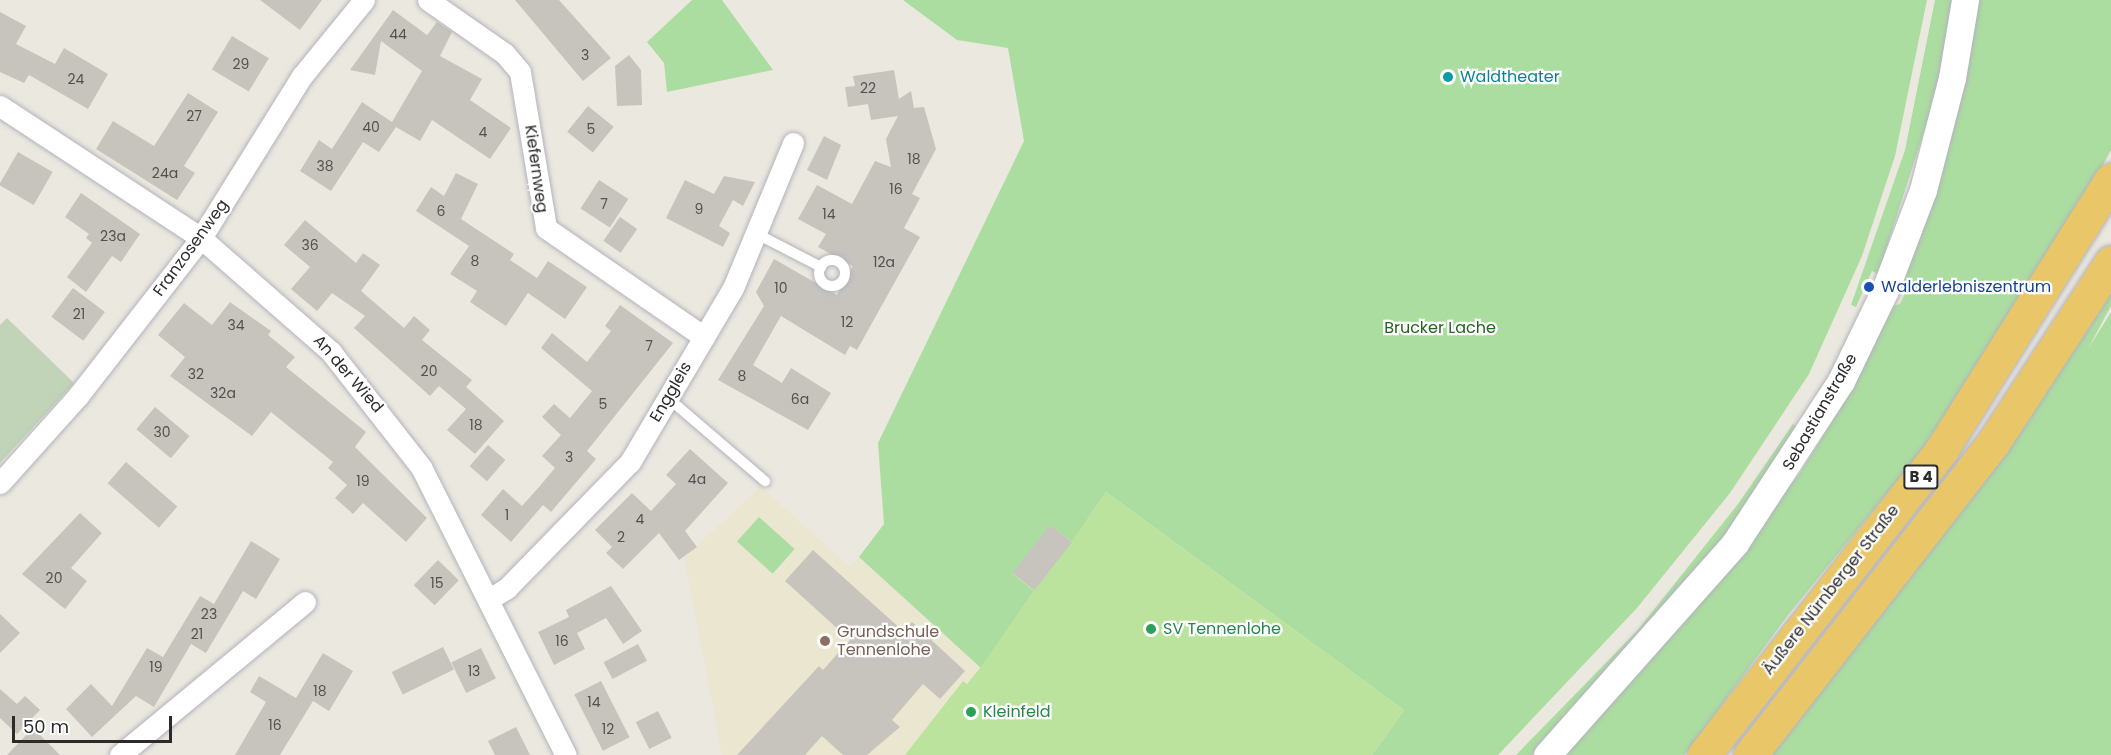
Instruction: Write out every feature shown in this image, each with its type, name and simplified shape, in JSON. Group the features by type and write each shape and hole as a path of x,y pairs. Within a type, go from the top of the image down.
{"highway":[{"name":"Äußere Nürnberger Straße","path":"1704,755 1942,448 2042,298 2111,180"},
{"name":"B 4","path":"1750,755 1993,443 2111,262"}],"street":[{"name":"Franzosenweg","path":"0,483 78,396 201,238 302,76 364,0"},
{"name":"Kiefernweg","path":"428,0 505,54 520,72 546,228 704,337"},
{"name":"Sebastianstraße","path":"1547,755 1735,543 1841,381 1885,290 1923,190 1952,78 1965,0"},
{"name":"An der Wied","path":"0,106 201,238 320,340 369,396 421,467 566,755"},
{"name":"Enggleis","path":"489,599 621,474 704,337 759,235 793,143"},
{"path":"120,755 305,602"}],"lane":[{"path":"759,235 821,267"},
{"path":"668,398 765,481"}],"shaded area":[{"name":"Grundschule Tennenlohe","path":"761,487 850,567 859,557 981,668 967,684 963,681 905,755 722,755 684,557"}],"green space":[{"path":"692,0 722,0 773,70 667,92 664,63 647,42"},
{"name":"Brucker Lache","path":"903,0 1927,0 1895,156 1862,256 1809,374 1730,493 1637,608 1498,755 1372,755 1404,710 1106,492 1072,542 1013,574 1034,591 981,668 859,557 884,524 878,443 1024,141 1008,48 957,40"},
{"path":"1935,0 1953,0 1937,91 1878,274 1872,271 1856,307 1851,305 1905,150"},
{"path":"1978,0 2111,0 2111,150 2081,206 1942,426 1788,615 1685,755 1563,755 1709,591 1800,473 1835,417 1889,307 1900,304 1908,287 1901,280"},
{"path":"2111,284 2111,306 2088,349 2111,312 2111,755 1765,755"},
{"path":"7,318 74,383 0,463 0,325"},
{"path":"1793,424 1800,429 1746,510 1645,637 1532,755 1516,755 1637,631 1738,504"},
{"name":"SV Tennenlohe","path":"1106,492 1404,710 1372,755 905,755 963,681 967,684 980,668 1034,591 1013,574 1050,525 1072,541"},
{"path":"759,517 795,549 773,574 737,542"}],"building":[{"path":"260,0 322,0 300,30"},
{"path":"515,0 559,0 611,58 583,81"},
{"path":"393,10 427,35 437,22 452,32 440,56 482,79 470,100 511,128 490,159 432,120 420,141 396,127 379,152 363,142 331,191 300,171 319,140 332,149 362,102 392,122 422,71 381,41 375,75 350,70"},
{"path":"0,12 26,26 16,44 55,64 64,48 108,74 88,109 29,75 24,83 0,72"},
{"path":"232,36 269,58 249,92 212,69"},
{"path":"629,55 641,70 642,105 617,106 615,66"},
{"path":"894,70 899,99 911,91 914,108 924,107 936,149 912,194 920,198 904,228 920,237 857,350 850,346 845,355 781,316 753,365 782,383 791,368 831,393 808,430 718,380 764,306 756,292 774,259 837,295 853,266 818,247 826,234 798,219 817,185 852,204 875,161 891,167 886,139 898,116 871,120 868,104 848,107 845,87 855,86 853,76"},
{"path":"188,93 218,112 184,166 195,173 177,200 96,149 113,121 154,146"},
{"path":"588,106 614,127 593,152 567,132"},
{"path":"824,136 841,145 827,180 807,170"},
{"path":"18,152 53,172 34,205 0,185"},
{"path":"456,173 478,184 461,219 514,254 510,260 537,278 548,261 587,287 565,319 528,293 506,326 470,302 477,291 450,274 469,246 416,211 431,187 444,196"},
{"path":"724,176 755,182 743,206 733,200 719,226 730,233 723,247 666,218 685,180 714,194"},
{"path":"599,180 628,199 610,228 580,209"},
{"path":"81,193 140,234 121,262 112,256 86,292 67,277 92,243 86,238 89,234 65,217"},
{"path":"620,217 637,229 621,253 603,241"},
{"path":"305,220 356,263 363,253 380,265 361,291 404,328 414,316 430,330 422,340 472,380 466,387 504,421 475,454 447,430 466,409 439,386 430,396 354,328 365,316 332,293 317,311 291,289 310,267 284,245"},
{"path":"73,288 105,312 83,341 51,317"},
{"path":"230,302 271,331 268,335 295,357 286,367 366,432 355,447 427,518 406,542 363,503 353,514 335,498 347,485 328,468 333,462 271,412 252,436 170,376 185,357 158,335 184,303 212,325"},
{"path":"620,305 673,343 587,451 596,459 551,512 543,505 511,542 481,515 503,489 522,506 555,468 542,456 561,435 542,417 554,404 570,418 592,391 541,348 552,333 587,362 611,331 605,326"},
{"path":"155,407 189,436 171,458 136,429"},
{"path":"488,445 505,460 487,481 470,466"},
{"path":"690,449 728,483 685,531 697,547 679,560 659,533 623,569 606,553 612,547 595,530 632,493 651,511 676,484 666,475"},
{"path":"126,462 177,507 159,528 108,483"},
{"path":"80,513 102,533 71,568 87,581 65,609 22,574"},
{"path":"1050,525 1072,542 1035,590 1012,573"},
{"path":"251,541 280,559 256,599 243,591 206,653 191,644 154,707 136,696 92,737 66,709 91,684 112,706 147,648 163,657 200,596 214,604"},
{"path":"813,550 903,631 912,622 965,671 940,699 923,684 892,720 900,727 867,755 843,755 822,736 805,755 737,755 819,666 823,670 850,640 785,581"},
{"path":"438,560 459,580 435,605 414,585"},
{"path":"611,586 642,631 623,644 606,618 577,633 585,649 554,665 538,632 569,617 566,610"},
{"path":"0,614 20,633 0,653"},
{"path":"638,644 647,661 612,679 604,662"},
{"path":"443,647 454,669 403,694 392,672"},
{"path":"481,648 496,679 466,693 451,662"},
{"path":"323,653 353,671 329,711 313,701 280,755 235,755 266,702 250,692 259,676 296,698"},
{"path":"601,681 630,737 603,751 574,695"},
{"path":"0,689 17,704 25,696 40,710 17,734 0,718"},
{"path":"658,711 672,738 649,749 636,722"},
{"path":"516,727 530,755 495,755 488,741"},
{"path":"33,728 60,755 7,755"}],"place":[{"name":"Waldtheater","path":"1448,77"},
{"name":"Walderlebniszentrum","path":"1869,287"},
{"name":"SV Tennenlohe","path":"1151,629"},
{"name":"Grundschule Tennenlohe","path":"825,641"},
{"name":"Kleinfeld","path":"971,712"}]}
